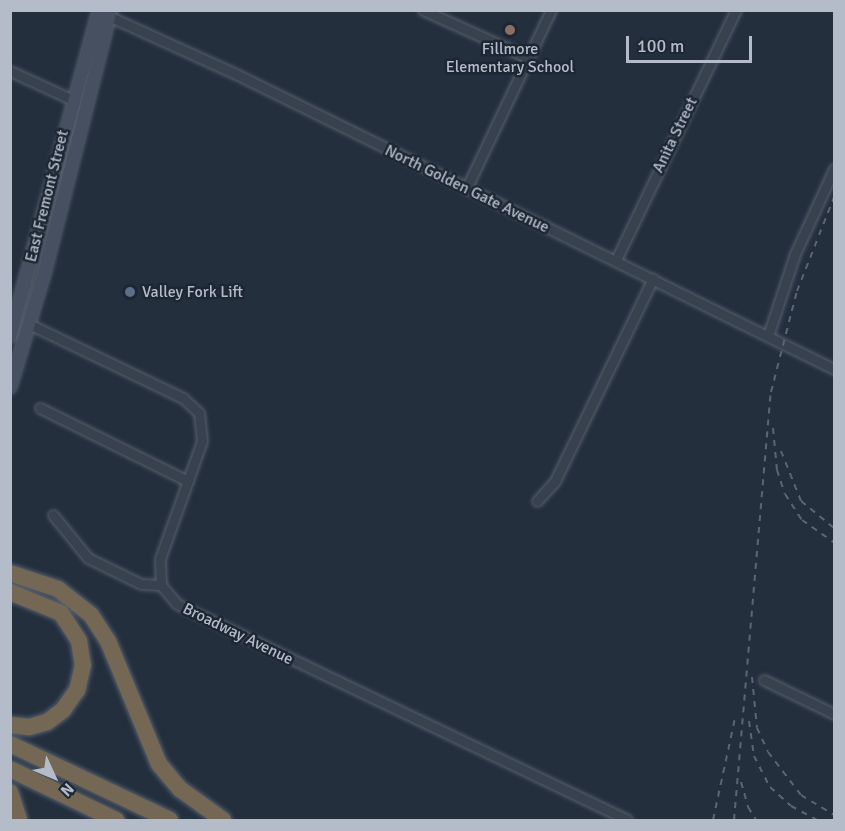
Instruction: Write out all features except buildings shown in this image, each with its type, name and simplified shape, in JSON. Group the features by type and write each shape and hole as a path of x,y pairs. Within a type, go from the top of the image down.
{"highway":[{"path":"10,573 58,589 91,615 108,641 159,764 180,789 224,820"},
{"path":"10,592 61,612 79,641 83,665 77,690 63,710 47,722 29,727 10,725"},
{"path":"10,744 170,820"},
{"path":"10,769 116,820"},
{"path":"10,792 19,820"}],"main road":[{"name":"East Fremont Street","path":"10,336 75,101 105,12"},
{"name":"East Fremont Street","path":"10,387 29,324 105,12"},
{"path":"10,342 23,346"}],"street":[{"path":"423,10 529,58"},
{"path":"466,189 551,10"},
{"name":"Anita Street","path":"616,260 736,10"},
{"name":"North Golden Gate Avenue","path":"105,12 653,278 834,369"},
{"path":"10,71 75,101"},
{"path":"768,336 795,254 834,169"},
{"path":"537,501 555,481 653,278"},
{"path":"29,324 193,406 203,423 204,434 160,559 161,585 141,584 88,558 53,515"},
{"path":"40,408 188,481"},
{"name":"Broadway Avenue","path":"161,585 170,598 189,611 627,820"},
{"path":"764,680 834,714"}],"railway":[{"path":"734,820 771,392 797,291 834,197"},
{"path":"773,428 777,470 785,494 802,520 834,542"},
{"path":"781,451 801,501 834,528"},
{"path":"752,677 757,728 768,752 801,795 834,815"},
{"path":"713,820 735,718"},
{"path":"749,721 754,756 770,787 791,806 817,820"},
{"path":"741,782 748,807 756,820"}],"place":[{"name":"Fillmore Elementary School","path":"510,30"},
{"name":"Valley Fork Lift","path":"130,292"}]}
